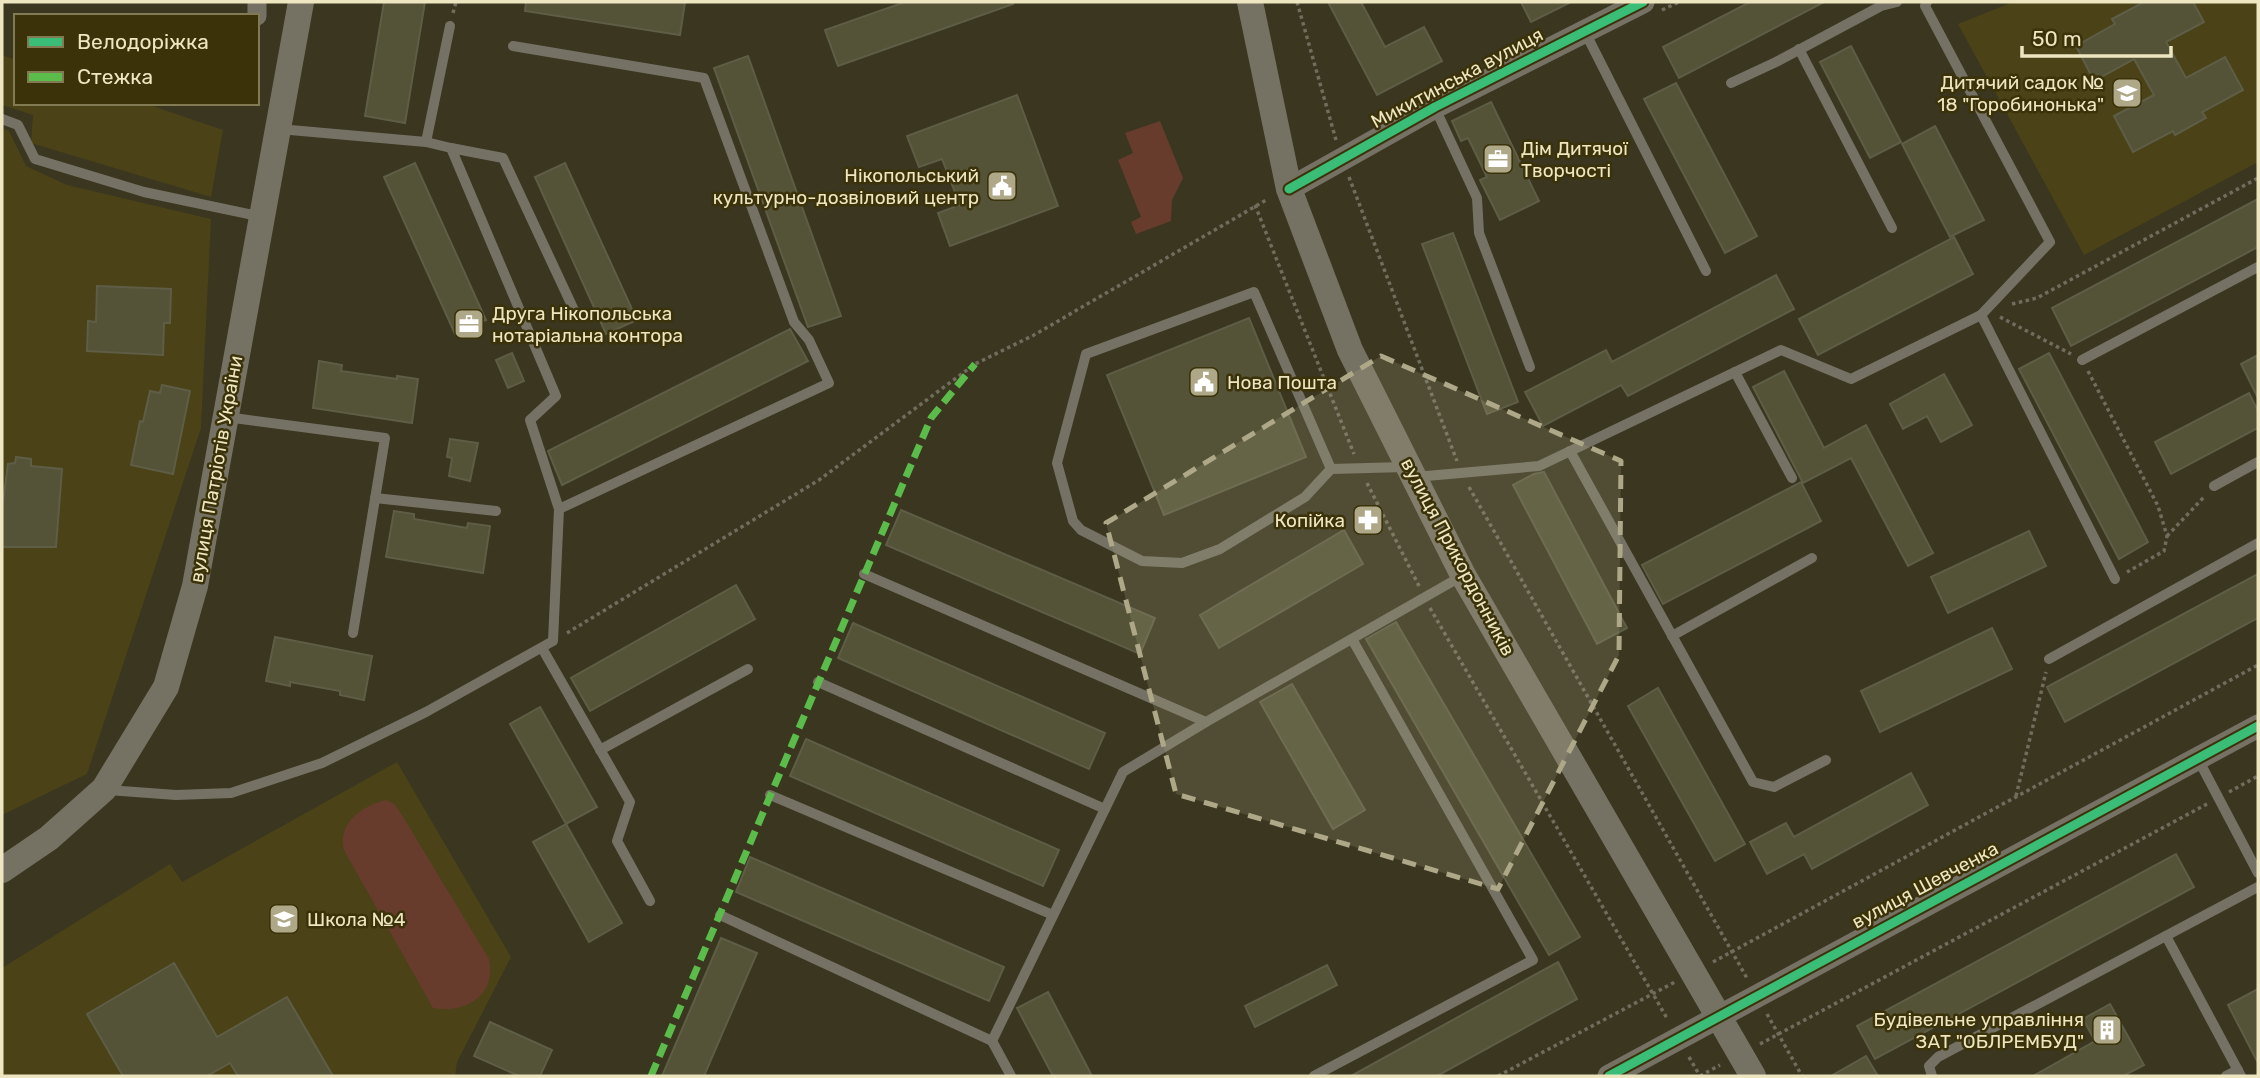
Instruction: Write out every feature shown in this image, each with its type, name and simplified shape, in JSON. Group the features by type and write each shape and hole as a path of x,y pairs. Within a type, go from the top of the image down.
{"main road":[{"name":"вулиця Патріотів України","path":"2,870 49,838 104,789 166,687 195,586 301,2"},
{"name":"вулиця Прикордонників","path":"1250,2 1289,189 1350,350 1463,575 1747,1065"}],"street":[{"name":"Микитинська вулиця","path":"1289,189 1435,107 1643,2"},
{"name":"вулиця Шевченка","path":"1609,1076 2258,726"}],"lane":[{"path":"1731,83 1881,6 1897,2"},
{"path":"1331,469 1254,292 1086,355 1057,463 1073,520 1081,530 1142,561 1182,564 1220,549 1305,498 1331,469 1412,472 1539,466 1781,350 1851,379 1983,312 2050,242 1926,4 1914,2"},
{"path":"426,142 450,26"},
{"path":"1585,31 1706,271"},
{"path":"513,46 704,78 794,323 809,340 829,383 559,509"},
{"path":"1799,49 1892,228"},
{"path":"1435,107 1477,198 1479,233 1530,367"},
{"path":"2,119 18,125 35,159 144,192 262,217"},
{"path":"278,129 426,142 503,159 574,310"},
{"path":"104,789 176,795 230,793 257,785 322,763 426,712 553,641 559,509 530,420 556,396 451,148"},
{"path":"2082,360 2258,267"},
{"path":"1983,312 2115,579"},
{"path":"1735,372 1792,478"},
{"path":"226,417 385,438 353,633"},
{"path":"1570,451 1753,782 1774,787 1826,761"},
{"path":"2214,486 2258,462"},
{"path":"375,498 496,511"},
{"path":"2049,659 2258,543"},
{"path":"1672,636 1812,558"},
{"path":"864,574 1206,722"},
{"path":"992,1041 1124,772 1463,575"},
{"path":"1314,1076 1534,960 1352,639"},
{"path":"541,648 630,802 617,841 650,901"},
{"path":"600,750 748,669"},
{"path":"818,682 1105,809"},
{"path":"2197,759 2258,873"},
{"path":"770,795 1054,915"},
{"path":"1932,1076 1929,1066 1938,1057 2258,887"},
{"path":"720,915 992,1041 1011,1076"},
{"path":"2166,936 2240,1073 2226,1076"}],"path":[{"path":"1983,312 2037,298 2258,178"},
{"path":"553,641 819,480 975,365 1034,335 1255,205 1289,189"},
{"path":"1255,205 1360,468 1425,599 1678,1038"},
{"path":"1983,312 2082,360 2158,506 2167,536 2164,551 2115,579"},
{"path":"2167,536 2214,486"},
{"path":"2017,796 2049,659"},
{"path":"1498,1076 1693,973 2258,665"},
{"path":"1747,1065 1778,1034 2258,776"},
{"path":"1778,1034 1802,1076"}],"highlighted area":[{"path":"1381,356 1621,461 1619,655 1498,889 1176,794 1106,523"}],"shaded area":[{"name":"Дитячий садок № 18 \"Горобинонька\"","path":"2013,2 2258,2 2258,162 2084,255 1958,24"},
{"path":"2,55 14,59 14,105 150,105 223,130 211,197 31,143 33,115 2,105"},
{"path":"1160,121 1183,178 1172,200 1171,221 1136,234 1131,222 1141,217 1118,160 1133,153 1125,133"},
{"path":"2,128 9,131 26,166 67,185 211,219 201,428 87,774 2,815"},
{"name":"Школа №4","path":"397,762 511,957 457,1062 455,1076 2,1076 2,968 170,864 182,882"},
{"path":"386,800 394,804 400,812 489,959 488,983 483,992 467,1005 433,1008 344,850 344,832 353,817 360,811"}],"building":[{"path":"384,2 425,2 405,123 365,116"},
{"path":"526,2 685,2 680,35 525,11"},
{"path":"905,2 1013,4 838,66 825,30"},
{"path":"1328,2 1361,2 1385,47 1424,27 1442,61 1377,95"},
{"path":"1521,2 1571,2 1531,22"},
{"path":"1750,2 1824,2 1679,78 1663,47"},
{"path":"2144,2 2193,2 2204,22 2166,42 2186,78 2225,57 2243,90 2202,112 2206,118 2175,135 2173,131 2133,152 2114,116 2154,95 2134,59 2094,81 2076,46 2115,24 2112,19"},
{"path":"1851,46 1901,142 1870,158 1820,62"},
{"path":"748,56 841,316 808,327 714,68"},
{"path":"1676,83 1757,236 1725,253 1644,99"},
{"name":"Нікопольський культурно-дозвіловий центр","path":"1017,95 1058,206 950,246 938,213 960,205 942,159 919,167 907,136"},
{"name":"Дім Дитячої Творчості","path":"1491,102 1539,201 1500,220 1480,180 1487,177 1468,138 1461,141 1452,121"},
{"path":"1935,126 1984,220 1950,237 1902,144"},
{"path":"415,163 486,320 455,334 384,177"},
{"path":"565,163 637,320 606,334 535,177"},
{"path":"2258,199 2258,247 2071,346 2052,308"},
{"path":"1453,233 1518,402 1487,414 1422,244"},
{"path":"1954,237 1973,274 1818,355 1799,319"},
{"path":"1776,275 1794,309 1628,396 1621,385 1543,426 1525,392 1606,350 1612,362"},
{"path":"97,286 171,289 170,323 164,323 163,355 87,351 88,321 96,322"},
{"path":"1249,318 1306,457 1164,515 1107,375"},
{"path":"790,329 808,361 562,485 548,451"},
{"path":"512,353 524,381 508,388 496,360"},
{"path":"2049,353 2148,542 2119,559 2019,369"},
{"path":"2258,355 2258,398 2241,364"},
{"path":"319,361 342,365 341,371 397,379 397,376 418,379 412,423 313,408"},
{"path":"1784,371 1824,448 1866,425 1933,553 1908,566 1851,458 1803,483 1753,387"},
{"path":"1944,374 1972,425 1941,442 1927,416 1903,429 1890,404"},
{"path":"162,385 190,391 173,474 131,465 140,421 143,422 150,391 160,393"},
{"path":"2249,393 2258,411 2258,428 2171,474 2155,442"},
{"path":"450,439 478,443 470,481 449,476 452,458 447,457"},
{"path":"16,457 31,459 31,466 62,469 56,547 2,547 2,509 8,464 15,463"},
{"path":"1544,472 1627,628 1597,644 1513,485"},
{"path":"1801,482 1821,521 1663,604 1642,565"},
{"path":"901,510 1155,618 1140,654 886,545"},
{"path":"394,511 414,514 414,519 467,528 468,523 490,526 483,573 386,557"},
{"path":"1344,530 1363,564 1219,648 1200,615"},
{"path":"2029,531 2046,566 1948,613 1931,577"},
{"path":"2258,574 2258,618 2065,722 2047,687"},
{"path":"736,585 755,619 590,711 571,678"},
{"path":"1396,622 1580,937 1549,955 1366,639"},
{"path":"853,623 1105,733 1089,769 838,658"},
{"path":"1992,628 2012,669 1880,732 1861,691"},
{"path":"275,637 372,656 364,700 340,695 340,691 290,682 290,686 266,681"},
{"path":"1292,684 1365,810 1333,829 1260,702"},
{"path":"1658,688 1745,844 1715,861 1628,706"},
{"path":"540,707 597,807 566,824 510,724"},
{"path":"806,739 1059,850 1043,886 790,776"},
{"path":"1911,773 1928,805 1812,869 1804,854 1767,874 1750,842 1786,823 1794,837"},
{"path":"566,824 622,923 589,942 533,842"},
{"path":"2176,854 2194,887 1875,1059 1857,1026"},
{"path":"750,857 1004,967 989,1001 736,892"},
{"path":"721,938 757,953 704,1076 662,1076"},
{"path":"1558,962 1577,999 1437,1076 1351,1076"},
{"path":"174,963 217,1037 287,997 333,1076 238,1076 230,1063 207,1076 123,1076 87,1014"},
{"path":"1327,965 1337,985 1255,1027 1245,1006"},
{"path":"2258,989 2258,1063 2228,1005"},
{"path":"1048,992 1092,1076 1053,1076 1017,1008"},
{"name":"Будівельне управління ЗАТ \"ОБЛРЕМБУД\"","path":"2110,1004 2144,1065 2123,1076 2033,1076 2095,1041 2083,1019"},
{"path":"490,1022 552,1050 540,1076 519,1076 474,1056"},
{"path":"1866,1056 1878,1076 1831,1076"}],"marked path":[{"path":"651,1076 931,418 975,364"}],"cycle path":[{"path":"1289,189 1435,107 1643,2"},
{"path":"1609,1076 2258,726"}],"place":[{"name":"Дитячий садок № 18 \"Горобинонька\"","path":"2127,93"},
{"name":"Дім Дитячої Творчості","path":"1498,159"},
{"name":"Нікопольський культурно-дозвіловий центр","path":"1002,186"},
{"name":"Друга Нікопольська нотаріальна контора","path":"469,324"},
{"name":"Нова Пошта","path":"1204,382"},
{"name":"Копійка","path":"1368,520"},
{"name":"Школа №4","path":"284,919"},
{"name":"Будівельне управління ЗАТ \"ОБЛРЕМБУД\"","path":"2107,1030"}]}
